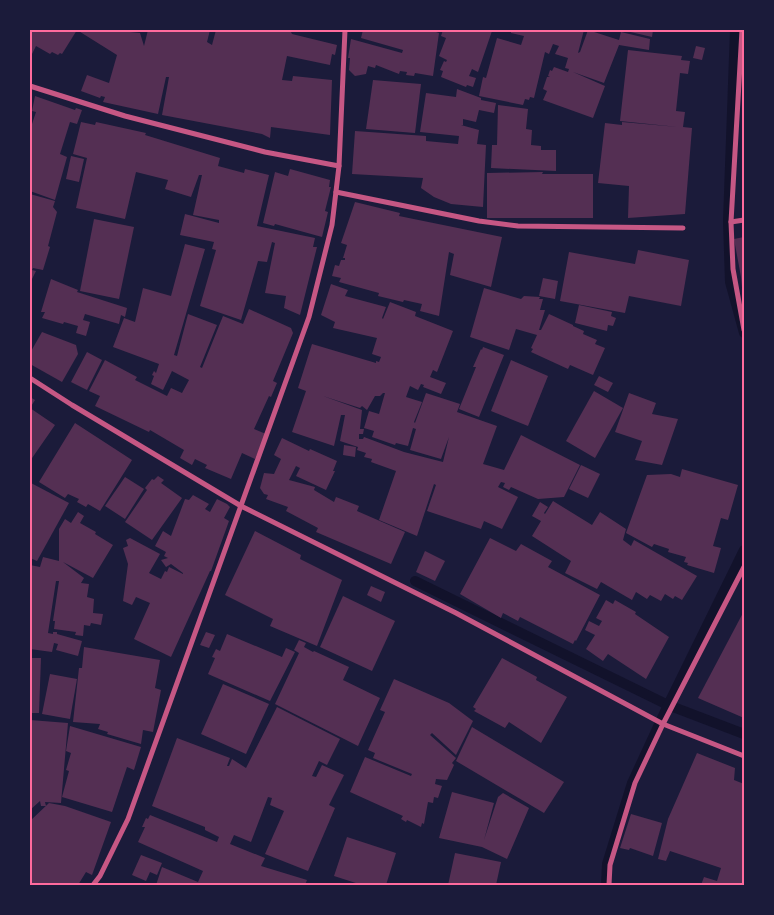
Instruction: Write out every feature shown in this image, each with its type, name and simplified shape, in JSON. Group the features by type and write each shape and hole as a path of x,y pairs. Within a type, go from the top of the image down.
{"street":[{"path":"93,885 100,876 128,819 309,317 332,225 339,166 345,30"},
{"path":"742,30 731,222 733,269 744,330"},
{"path":"30,86 125,116 265,152 339,166"},
{"path":"336,192 479,221 518,226 683,228"},
{"path":"731,222 744,220"},
{"path":"30,378 241,506 456,613 663,724 744,756"},
{"path":"608,885 610,865 635,784 663,724 744,567"}],"building":[{"path":"30,30 77,30 62,54 58,55 52,52 50,54 36,46 30,58"},
{"path":"77,30 131,30 130,32 140,33 144,46 148,30 210,30 207,42 212,45 216,30 278,30 337,45 335,55 332,54 330,65 287,56 282,80 292,81 293,76 332,80 330,135 271,127 270,138 262,134 162,115 169,77 166,77 158,114 103,102 105,97 101,96 100,98 81,91 87,75 109,83 117,55"},
{"path":"363,30 430,30 439,33 433,76 415,73 414,76 406,75 407,72 400,71 399,74 376,65 375,68 368,66 366,74 355,76 349,70 350,58 348,58 351,39 402,53 403,50 361,38"},
{"path":"443,30 492,31 478,72 472,69 469,76 476,78 473,87 467,85 466,87 441,77 443,71 440,70 444,61 446,62 447,60 439,56 446,38 441,36"},
{"path":"511,30 584,30 578,53 588,30 619,40 621,32 650,39 649,50 619,45 604,83 573,72 605,86 593,118 543,100 547,91 543,89 547,77 550,77 548,76 550,70 552,71 554,67 568,72 569,69 565,68 568,58 555,54 559,46 553,44 549,54 545,52 534,98 525,99 523,105 479,96 483,77 486,78 497,38 521,45 524,36 511,33"},
{"path":"622,30 653,30 652,37"},
{"path":"696,46 705,48 702,60 693,58"},
{"path":"628,50 682,56 681,60 690,61 688,74 680,73 676,111 685,112 683,127 692,128 685,214 628,218 629,186 598,183 605,123 622,125 622,122 678,127 620,121"},
{"path":"373,80 421,84 415,133 366,129"},
{"path":"457,89 481,98 481,100 496,103 494,113 479,110 476,122 463,119 463,125 461,125 479,130 477,144 486,145 483,207 451,204 434,197 421,188 423,178 352,174 355,131 426,136 426,141 458,144 459,136 420,132 426,93 456,97"},
{"path":"35,96 75,110 76,108 82,110 77,124 70,122 60,154 67,157 55,200 30,191 30,123 32,124 36,112 32,111"},
{"path":"498,105 528,109 526,129 532,130 531,145 541,146 541,150 556,150 556,171 491,168 492,145 497,145"},
{"path":"81,122 95,125 96,122 146,133 145,135 220,158 218,166 244,173 245,169 269,175 257,226 315,238 313,247 317,247 300,315 284,308 286,296 265,293 275,243 272,242 267,262 258,261 241,320 200,306 216,250 212,249 214,242 180,235 185,214 219,223 219,220 193,215 202,175 199,175 191,197 165,189 168,180 136,172 125,219 76,208 87,158 73,154"},
{"path":"71,156 84,159 79,182 66,179"},
{"path":"290,169 330,180 329,187 331,187 325,211 328,212 322,237 275,224 274,226 263,223 275,172 288,176"},
{"path":"543,172 542,174 593,174 593,218 487,218 487,173"},
{"path":"30,194 55,201 53,207 57,212 43,270 33,268 32,270 36,271 30,283"},
{"path":"355,202 400,213 399,216 502,237 491,287 450,275 454,254 449,252 439,316 420,311 422,304 378,296 379,293 339,282 341,278 332,276 335,265 339,266 341,260 345,260 343,258 347,245 341,243"},
{"path":"94,219 134,227 119,299 80,291"},
{"path":"744,237 744,298 743,298 734,239"},
{"path":"185,244 205,249 174,355 177,356 188,314 217,325 200,367 202,368 223,316 243,324 249,309 291,328 293,333 273,381 277,383 254,429 266,434 255,459 242,453 231,479 205,468 207,465 195,459 192,465 180,458 184,450 150,430 149,432 95,406 100,396 89,391 105,360 137,377 135,380 167,396 171,388 182,393 189,380 172,371 163,390 151,384 154,376 152,375 154,371 156,373 159,364 113,347 124,318 135,322 143,288 171,296"},
{"path":"638,250 689,260 681,306 629,296 625,313 560,301 569,252 635,264"},
{"path":"543,278 558,281 555,299 539,296"},
{"path":"51,279 78,290 77,292 127,308 125,317 121,315 119,324 85,314 83,320 90,322 86,336 76,333 78,326 42,318 45,312 41,312"},
{"path":"331,284 348,290 345,296 386,307 383,319 390,302 416,312 415,316 453,331 437,372 433,370 430,377 446,383 441,394 423,387 424,385 421,384 418,390 410,386 406,397 422,402 414,422 426,393 460,404 457,412 497,426 483,464 504,470 521,435 580,465 564,497 538,499 511,487 509,490 503,487 505,483 501,482 498,487 518,497 502,529 484,521 481,529 427,511 436,485 434,484 417,536 379,520 396,471 371,462 372,459 364,457 366,453 357,450 358,447 340,441 345,415 341,415 334,446 292,432 306,391 298,388 312,344 376,363 376,361 379,362 381,357 372,354 377,338 333,328 335,322 321,315","holes":["385,393 379,414 369,411 364,428 374,431 372,437 395,445 396,443 408,446 413,428 416,429 410,450 441,459 449,437 443,462 404,452 364,437 359,439 359,434 363,434 364,429 360,429 362,410 323,396 360,408 362,406 367,410 375,396"]},
{"path":"484,288 521,299 524,296 540,297 539,299 543,299 540,310 545,310 539,330 541,330 549,314 573,325 584,331 583,334 597,340 595,344 605,348 593,375 570,365 568,369 531,352 537,335 516,329 509,350 470,337"},
{"path":"579,305 612,312 611,316 616,318 613,326 608,325 607,331 575,323"},
{"path":"42,332 76,345 78,354 62,382 30,364 30,353"},
{"path":"483,347 504,355 479,417 459,409 476,367 473,367"},
{"path":"87,352 102,360 87,390 71,382"},
{"path":"511,360 548,376 528,426 491,411"},
{"path":"599,376 613,383 608,392 594,385"},
{"path":"594,391 623,408 595,458 566,441"},
{"path":"629,393 656,403 652,414 678,419 662,465 635,460 642,441 615,432"},
{"path":"30,397 35,400 30,408"},
{"path":"30,408 55,425 30,461"},
{"path":"75,423 132,460 100,511 88,504 86,507 77,502 79,499 68,494 65,498 39,482"},
{"path":"282,438 309,451 310,449 337,461 333,471 335,471 326,490 296,476 300,468 296,466 289,480 315,487 314,490 334,502 336,497 359,506 357,511 405,532 391,564 316,532 318,528 286,511 288,507 266,499 268,495 264,494 260,488 264,473 274,474 281,459 274,455"},
{"path":"344,445 356,447 355,457 343,455"},
{"path":"581,465 600,474 588,498 569,489"},
{"path":"682,469 738,485 728,520 721,518 713,546 721,548 714,573 687,565 688,563 684,562 686,557 668,552 669,549 654,544 652,547 626,533 647,475 671,474 680,477"},
{"path":"158,476 164,480 161,483 182,498 152,540 125,522 147,490 145,488 152,479 154,480"},
{"path":"125,477 144,489 125,519 105,506"},
{"path":"31,483 69,503 37,561 30,558"},
{"path":"193,495 209,504 205,509 210,512 217,499 227,504 230,507 224,518 229,521 211,571 171,657 134,639 150,603 136,597 132,605 123,601 128,564 123,548 128,546 126,540 130,538 160,554 149,573 161,579 169,567 183,574 171,564 166,567 161,560 168,558 164,556 166,552 155,546 163,531 171,536 185,499 189,500"},
{"path":"553,501 592,525 600,512 626,529 623,540 631,546 634,540 697,576 682,600 675,596 673,599 665,594 661,601 650,595 647,599 636,592 632,600 601,582 597,589 565,573 571,561 532,536 541,521 532,516 540,502 548,507 545,514"},
{"path":"78,512 84,516 80,523 113,545 93,578 63,562 84,578 81,583 89,584 87,597 94,599 93,613 103,614 101,625 91,623 90,626 84,625 83,636 75,635 76,632 54,629 55,621 53,621 59,581 56,581 48,633 53,634 53,632 57,632 57,634 82,641 78,656 56,650 58,644 54,643 52,652 30,649 30,565 40,567 43,557 59,561 59,529 65,519 71,523"},
{"path":"255,531 301,555 300,559 342,580 317,646 270,626 273,619 225,595"},
{"path":"490,538 516,551 521,544 552,561 548,567 600,595 573,644 520,617 518,621 503,613 501,618 460,594"},
{"path":"425,551 445,561 435,581 416,572"},
{"path":"371,586 385,592 381,602 367,595"},
{"path":"343,596 395,621 372,671 320,647"},
{"path":"606,600 613,604 615,600 636,612 635,614 669,637 646,679 608,654 603,661 586,649 595,635 585,630 589,621 599,626 602,621 596,618"},
{"path":"744,611 744,718 698,698"},
{"path":"206,632 215,635 209,648 200,645"},
{"path":"227,634 282,657 286,648 295,652 270,701 208,674 215,658 212,657 216,649 220,651"},
{"path":"299,640 306,643 304,647 313,652 349,667 343,680 380,698 358,746 275,704 299,653 294,650"},
{"path":"84,647 160,660 155,688 161,690 153,732 143,730 141,744 107,734 108,732 98,729 100,724 73,722 79,668 82,668"},
{"path":"30,658 41,658 39,713 30,713"},
{"path":"502,658 537,677 536,680 567,697 541,743 509,722 505,728 474,711 476,709 473,707"},
{"path":"50,674 77,679 70,719 42,714"},
{"path":"394,679 449,703 473,721 456,755 432,733 430,735 456,758 452,763 454,765 447,780 436,779 435,784 442,786 438,798 434,797 433,803 428,802 424,824 422,823 421,827 407,820 406,822 401,819 403,816 350,792 365,757 411,776 412,774 373,758 375,753 368,750 385,712 380,710"},
{"path":"223,684 269,704 246,754 201,734"},
{"path":"277,707 340,739 327,765 319,761 312,776 316,777 322,765 344,775 329,805 335,808 308,871 265,854 284,811 270,805 272,798 268,797 251,842 234,835 230,844 265,858 261,866 307,880 305,885 156,885 162,867 198,882 203,871 138,842 145,827 142,827 146,818 148,819 150,815 217,842 219,837 205,830 205,827 152,806 177,738 230,758 227,766 229,766 232,759 246,768"},
{"path":"30,720 68,723 61,803 45,802 46,806 41,806 40,801 30,810"},
{"path":"70,726 141,747 134,770 127,767 112,812 62,797 69,771 66,770 71,753 66,751"},
{"path":"472,727 564,782 544,813 456,761"},
{"path":"697,753 735,768 734,780 744,784 744,885 701,885 704,877 717,881 721,868 670,851 666,861 658,859 668,819"},
{"path":"452,792 494,803 484,840 498,797 503,793 529,808 507,859 482,847 439,838"},
{"path":"49,803 65,806 111,822 92,875 86,872 78,885 30,885 30,821"},
{"path":"631,814 662,823 653,856 630,848 629,850 620,848"},
{"path":"347,837 396,853 386,885 362,885 334,876"},
{"path":"455,853 501,862 496,885 448,885"},
{"path":"141,855 162,863 157,875 150,872 146,881 132,875"}],"waterway":[{"path":"735,30 728,221 730,282 744,333"},
{"path":"606,885 607,864 632,783 744,550"},
{"path":"415,581 668,705 744,734"}]}
